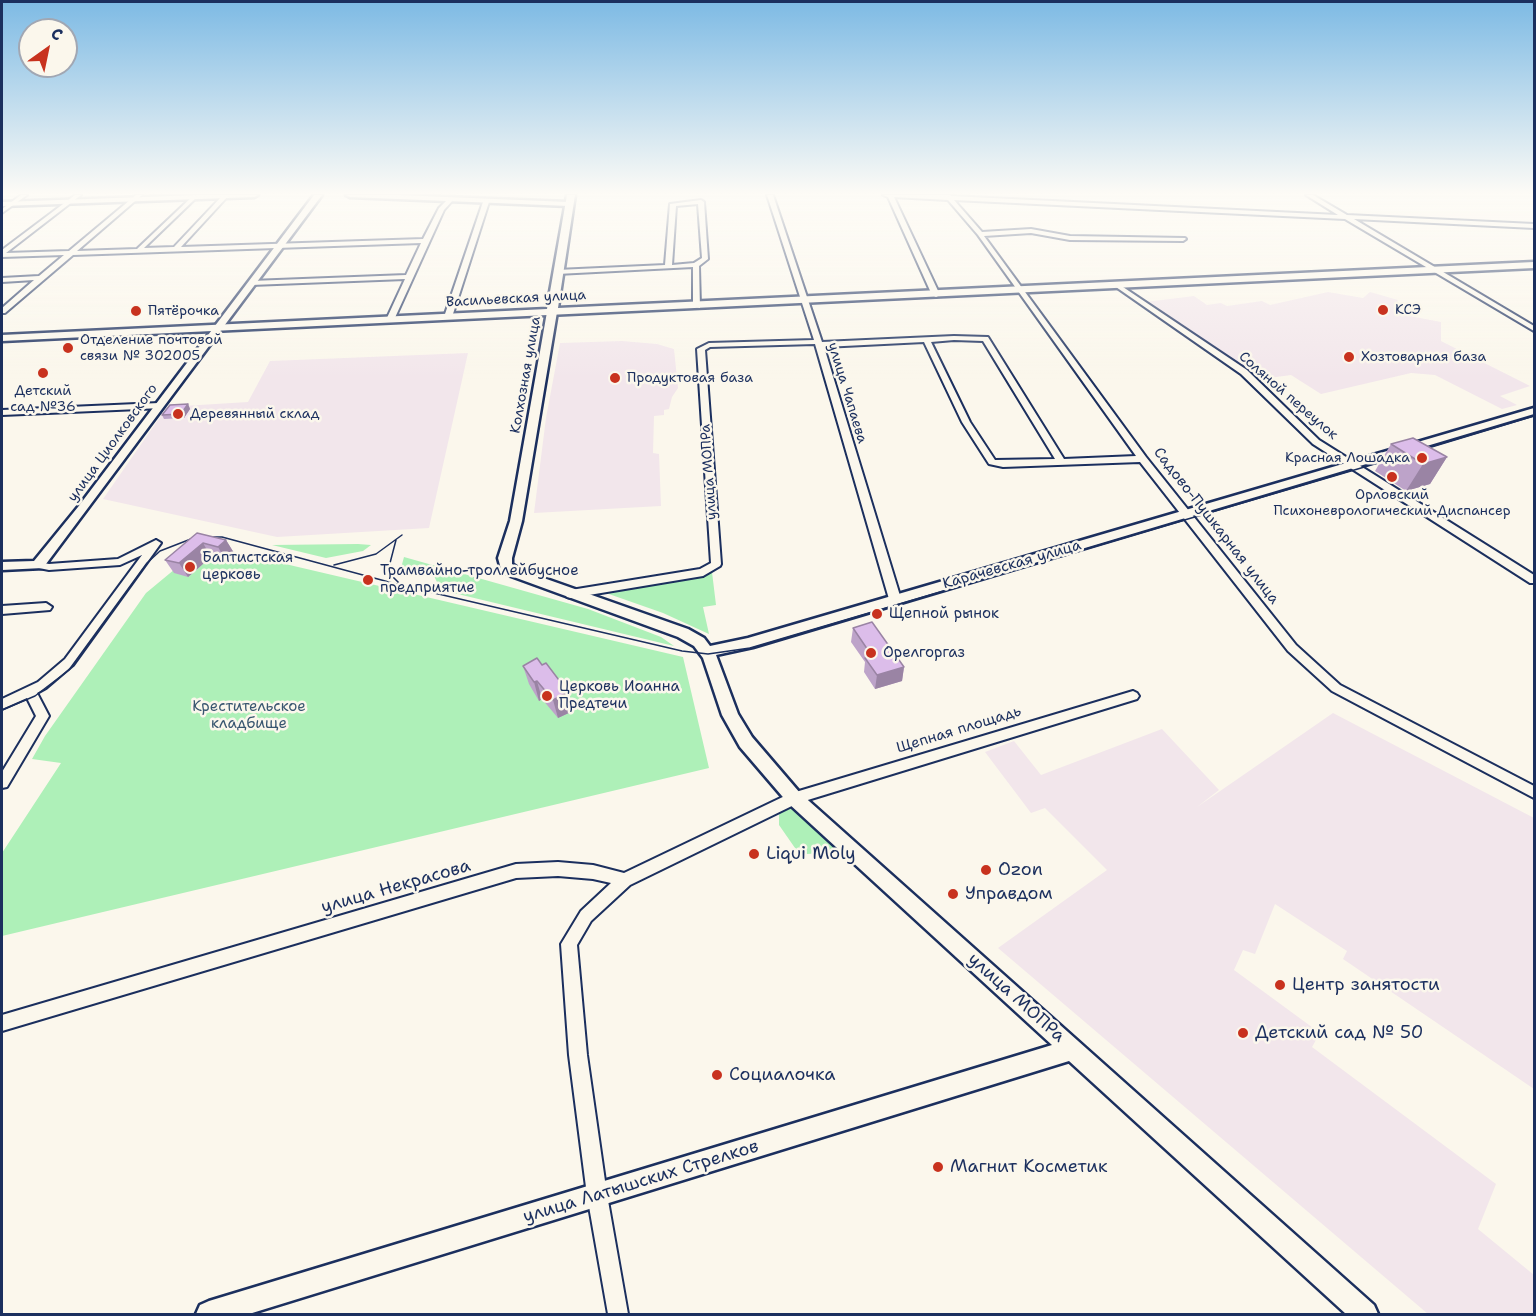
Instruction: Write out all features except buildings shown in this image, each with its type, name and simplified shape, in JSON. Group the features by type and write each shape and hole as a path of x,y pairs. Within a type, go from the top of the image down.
{"main road":[{"name":"Колхозная улица","path":"552,312 560,256"},
{"name":"Васильевская улица","path":"2,338 1534,265"}],"street":[{"path":"4,308 65,256"},
{"name":"улица Циолковского","path":"38,565 82,510 270,256"},
{"path":"390,320 418,256"},
{"path":"447,317 468,256"},
{"path":"669,267 670,256"},
{"path":"557,272 696,265 705,259 705,256"},
{"name":"улица Чапаева","path":"791,256 895,599"},
{"path":"917,256 936,295"},
{"name":"Садово-Пушкарная улица","path":"996,256 1143,459 1292,648 1336,688 1534,792"},
{"path":"1414,256 1534,329"},
{"path":"696,265 696,306"},
{"path":"251,283 409,277"},
{"path":"2,280 39,279"},
{"name":"Соляной переулок","path":"1118,286 1244,372 1316,442 1534,579"},
{"name":"Колхозная улица","path":"552,312 516,521 505,558 506,566 516,573 571,594"},
{"path":"819,343 965,337 985,339 1061,461"},
{"path":"926,339 966,422 989,460 1003,464 1143,459"},
{"name":"улица МОПРа","path":"571,594 703,572 716,564 701,349 709,345 819,343"},
{"path":"2,413 159,406"},
{"name":"Карачевская улица","path":"707,652 748,643 1534,411"},
{"path":"2,566 49,567 120,562 156,543 69,662 30,692 2,704"},
{"path":"1523,572 1534,568"},
{"path":"571,594 683,633 699,642 707,652"},
{"path":"2,610 46,607"},
{"name":"улица МОПРа","path":"707,652 730,715 746,742 794,798 1365,1314"},
{"path":"2,783 43,716 30,692"},
{"name":"Щепная площадь","path":"794,798 1133,696"},
{"path":"618,1314 597,1195 578,1055 569,944 586,916 625,880 794,798"},
{"name":"улица Некрасова","path":"2,1023 516,872 558,869 593,872 625,880"},
{"name":"улица Латышских Стрелков","path":"209,1314 1072,1049"}],"shaded area":[{"name":"Хозтоварная база","path":"1328,292 1363,298 1370,292 1398,300 1394,313 1441,322 1441,341 1530,386 1500,396 1517,405 1502,409 1435,375 1411,373 1321,394 1291,375 1269,378 1249,373 1145,302 1194,296 1207,305 1221,303 1227,306 1262,301 1270,305"},
{"path":"622,341 657,344 674,349 678,388 672,397 669,409 664,410 664,415 654,416 653,453 659,454 661,506 534,513 546,418 560,343"},
{"path":"468,353 429,528 277,537 103,499 167,407 248,402 270,361"},
{"path":"1333,713 1534,818 1534,1089 1343,959 1347,951 1275,904 1255,954 1243,950 1234,970 1320,1033 1312,1047 1496,1184 1478,1229 1534,1275 1534,1314 1428,1314 998,948 1107,870 1045,808 1031,813 985,752 1014,741 1041,775 1162,729 1219,790 1197,807"}],"green space":[{"name":"Крестительское кладбище","path":"204,545 683,657 709,768 2,936 2,853 61,763 32,759 45,736 146,593"},
{"path":"272,545 371,545 363,551 326,558"},
{"path":"404,557 588,609 661,637 674,646 441,590 434,576 401,568"},
{"path":"712,572 716,605 703,607 709,634 663,613 606,593"},
{"path":"791,806 841,852 807,854 795,848 779,825 779,812"}],"tram line":[{"path":"1415,452 1534,416"},
{"path":"401,585 682,651 708,654 750,648 1395,458"},
{"path":"334,565 376,554 402,535"},
{"path":"2,710 35,696 69,670 147,563 160,551 196,537 222,537 401,585"},
{"path":"396,540 390,563 393,577 401,585"}],"place":[{"name":"КСЭ","path":"1383,310"},
{"name":"Пятёрочка","path":"136,311"},
{"name":"Отделение почтовой связи № 302005","path":"68,348"},
{"name":"Хозтоварная база","path":"1349,357"},
{"name":"Детский сад №36","path":"43,373"},
{"name":"Продуктовая база","path":"615,378"},
{"name":"Деревянный склад","path":"178,414"},
{"name":"Красная Лошадка","path":"1422,458"},
{"name":"Орловский Психоневрологический Диспансер","path":"1392,477"},
{"name":"Баптистская церковь","path":"190,567"},
{"name":"Трамвайно-троллейбусное предприятие","path":"368,580"},
{"name":"Щепной рынок","path":"877,614"},
{"name":"Орелгоргаз","path":"871,653"},
{"name":"Церковь Иоанна Предтечи","path":"547,696"},
{"name":"Liqui Moly","path":"754,854"},
{"name":"Ozon","path":"986,870"},
{"name":"Управдом","path":"953,894"},
{"name":"Центр занятости","path":"1280,985"},
{"name":"Детский сад № 50","path":"1243,1033"},
{"name":"Социалочка","path":"717,1075"},
{"name":"Магнит Косметик","path":"938,1167"}]}
